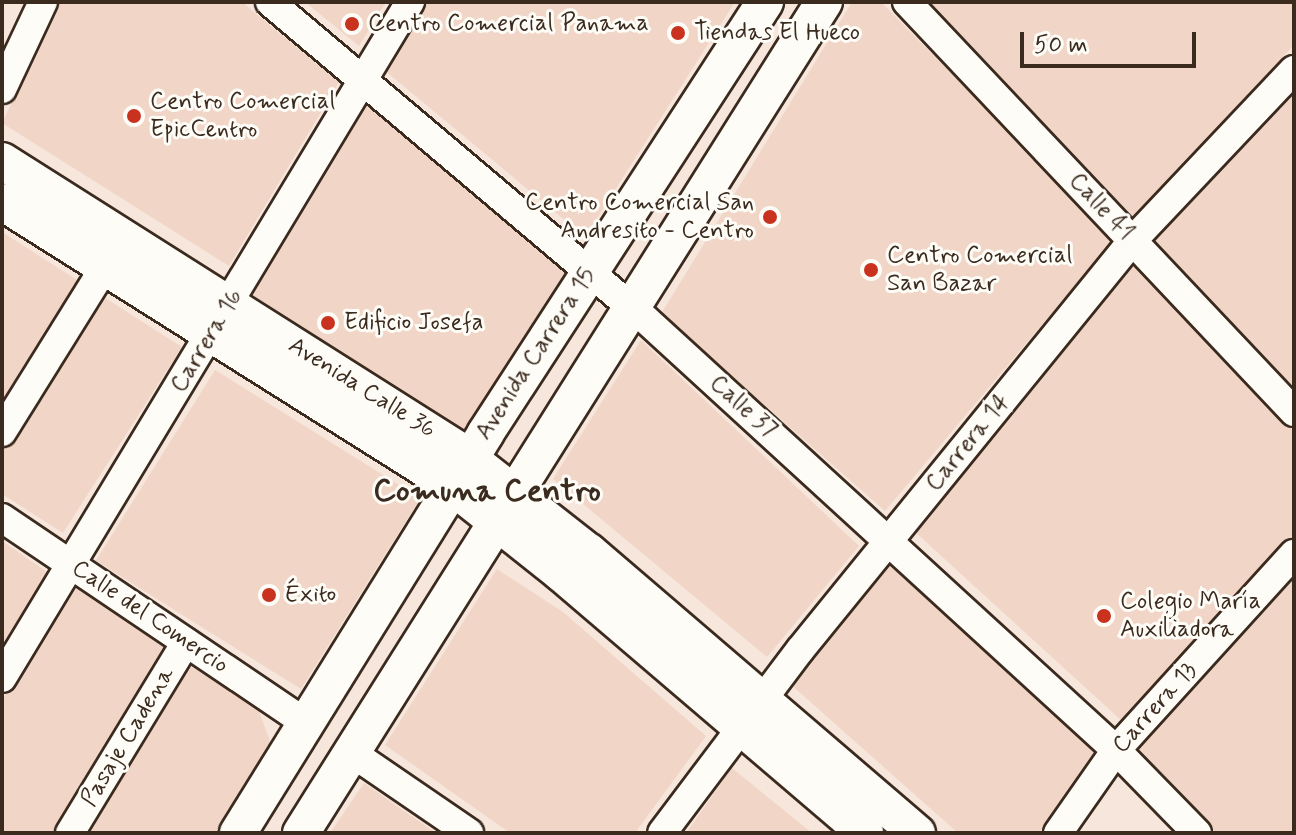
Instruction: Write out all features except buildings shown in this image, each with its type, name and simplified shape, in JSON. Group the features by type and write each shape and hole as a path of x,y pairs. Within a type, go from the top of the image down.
{"main road":[{"name":"Avenida Carrera 15","path":"238,833 589,271 765,2"},
{"path":"301,833 824,2"},
{"name":"Avenida Calle 36","path":"2,161 220,319 461,473 751,714 917,833"},
{"name":"Avenida Calle 36","path":"2,202 220,319"},
{"name":"Avenida Calle 36","path":"751,714 865,833"}],"street":[{"path":"2,89 43,2"},
{"name":"Calle 37","path":"270,2 632,307 1116,750 1197,833"},
{"name":"Carrera 16","path":"2,678 73,566 410,2"},
{"name":"Calle 41","path":"907,2 1294,412"},
{"name":"Carrera 14","path":"662,833 888,540 1133,240 1294,70"},
{"path":"2,432 96,281"},
{"name":"Calle del Comercio","path":"2,518 297,717"},
{"name":"Carrera 13","path":"1058,833 1116,750 1294,554"},
{"name":"Pasaje Cadena","path":"70,833 186,642"},
{"path":"361,759 469,833"}],"shaded area":[{"path":"61,2 242,2 339,82 229,266 2,123"},
{"name":"Centro Comercial Panama","path":"305,2 386,2 359,46"},
{"path":"426,2 735,2 585,237 383,69"},
{"path":"852,2 881,2 1114,239 885,511 661,314"},
{"path":"928,2 1294,2 1294,45 1131,219"},
{"path":"1294,89 1294,398 1147,240"},
{"path":"368,103 574,275 470,434 248,292"},
{"path":"2,232 182,347 63,533 2,494"},
{"path":"1136,256 1294,431 1294,533 1122,721 914,531"},
{"path":"641,340 859,546 767,657 553,479"},
{"path":"215,370 420,498 301,689 96,561"},
{"path":"2,541 50,574 2,646"},
{"path":"888,558 1099,758 1039,833 958,833 789,683"},
{"path":"497,569 563,612 706,736 635,833 510,833 385,745"},
{"path":"1294,575 1294,833 1212,833 1130,750"},
{"path":"76,588 259,711 272,747 216,833 2,833 2,700"},
{"path":"732,768 812,833 686,833"},
{"path":"364,783 436,833 330,833"}],"place":[{"name":"Centro Comercial Panama","path":"352,24"},
{"name":"Tiendas El Hueco","path":"678,33"},
{"name":"Centro Comercial EpicCentro","path":"134,116"},
{"name":"Centro Comercial San Andresito - Centro","path":"770,217"},
{"name":"Centro Comercial San Bazar","path":"871,270"},
{"name":"Edificio Josefa","path":"328,323"},
{"name":"Éxito","path":"269,595"},
{"name":"Colegio María Auxiliadora","path":"1104,616"}],"district":[{"name":"Comuna Centro","path":"487,491"}]}
